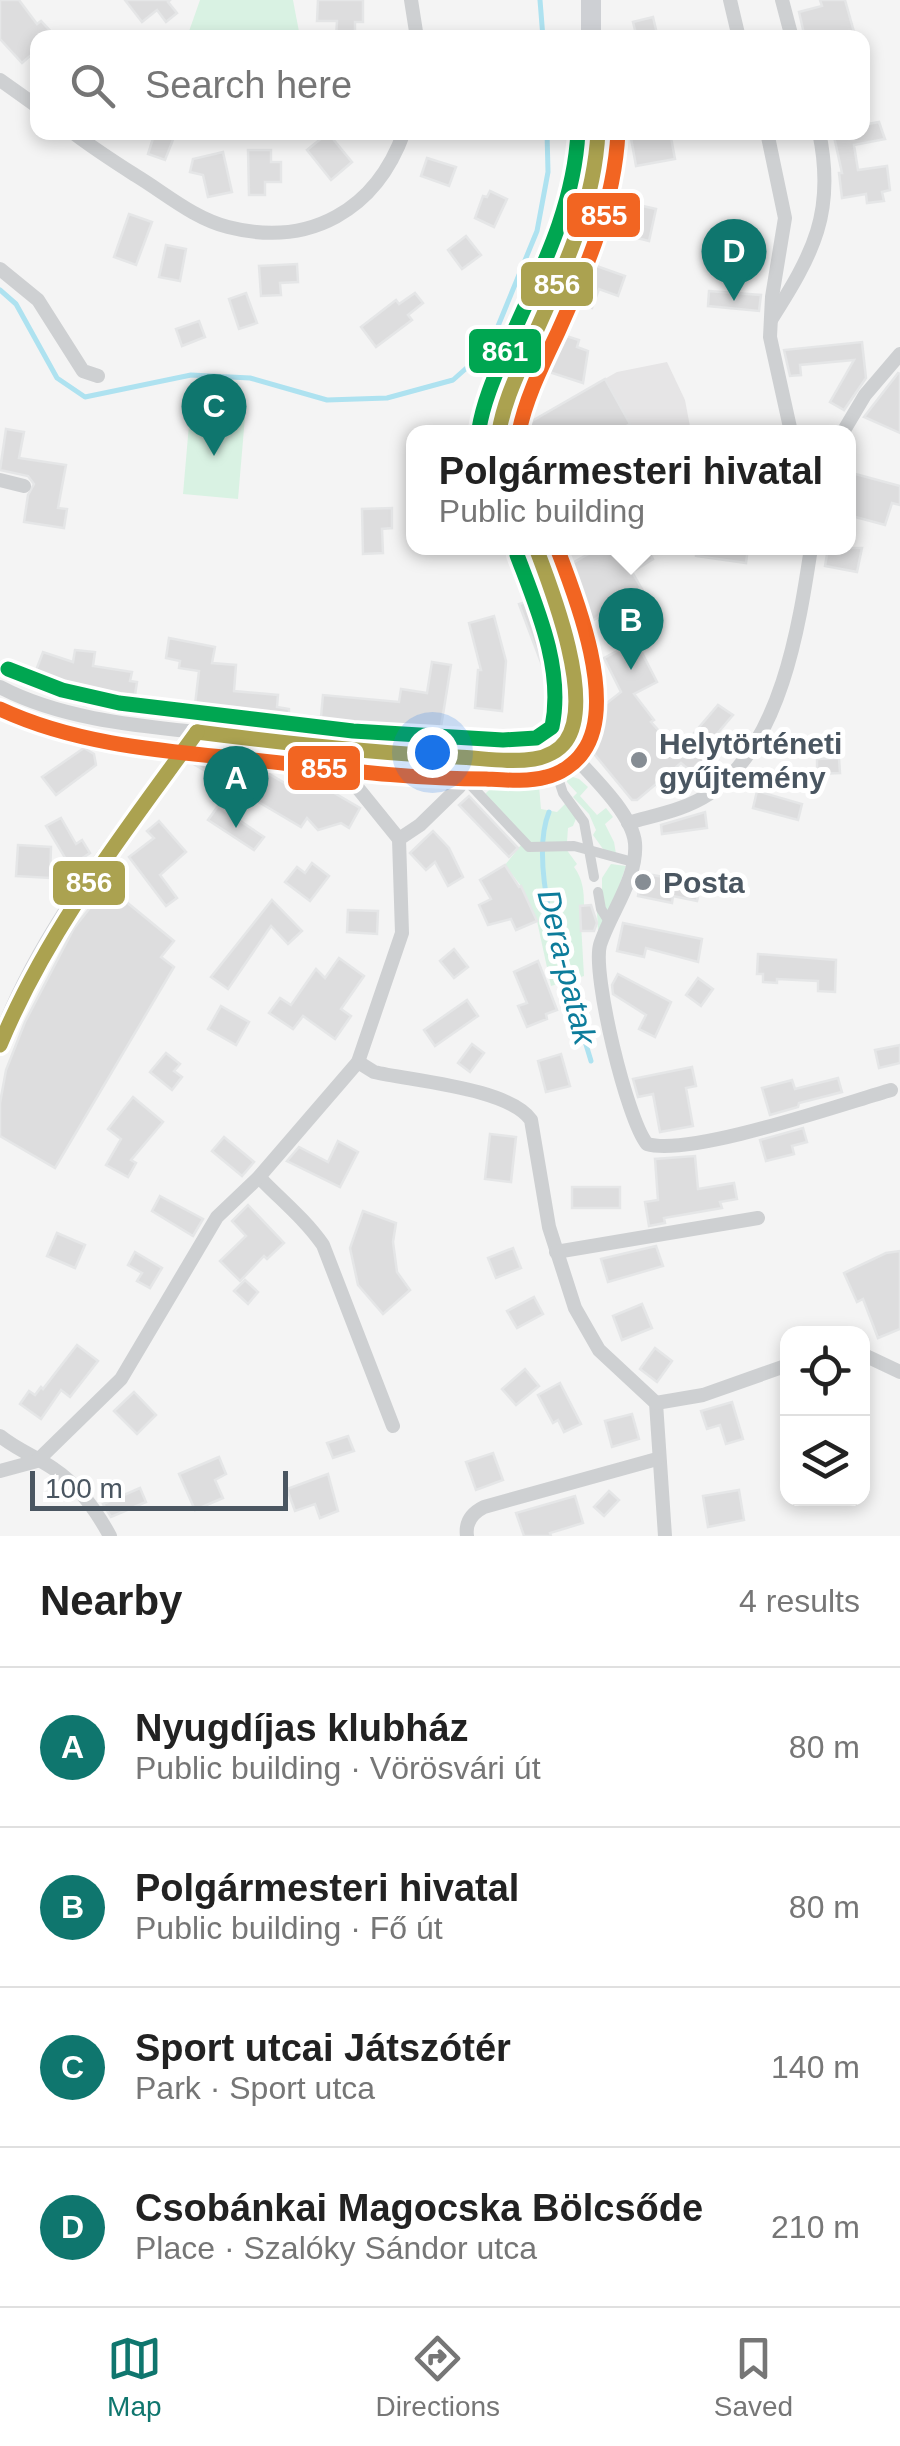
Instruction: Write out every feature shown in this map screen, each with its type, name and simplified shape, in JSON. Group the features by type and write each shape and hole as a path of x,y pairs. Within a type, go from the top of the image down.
{"main road":[{"path":"591,0 591,30"},
{"path":"501,425 512,388 585,212 597,169 598,140"},
{"path":"0,1044 69,909 197,732 348,750 464,774 541,758 564,744 573,721 573,677 564,630 538,555"}],"street":[{"path":"411,0 416,30"},
{"path":"730,0 736,30"},
{"path":"782,0 790,30"},
{"path":"0,80 30,101"},
{"path":"82,140 109,161 199,215 228,227 262,231 294,231 322,224 350,210 385,176 401,140"},
{"path":"769,140 785,218 771,320 777,374 789,425"},
{"path":"771,320 808,259 820,229 824,184 820,140"},
{"path":"0,269 38,300 80,368 88,375 98,376"},
{"path":"847,425 865,395 900,354"},
{"path":"0,480 24,486"},
{"path":"628,823 687,806 709,794 746,753 770,716 786,670 810,555"},
{"path":"0,687 44,706 76,714 197,732"},
{"path":"564,744 628,823 635,843 598,958 624,1090 636,1126 648,1144 667,1146 718,1140 891,1090"},
{"path":"0,1472 37,1461 121,1378 217,1217 259,1176 358,1062 402,933 399,839 348,776 348,750"},
{"path":"399,839 420,825 464,774 523,842 535,847 574,846 632,862"},
{"path":"559,781 563,793 582,816 594,877"},
{"path":"598,892 601,909 610,923"},
{"path":"358,1062 374,1072 478,1093 526,1113 534,1128 556,1252 575,1308 598,1350 656,1403 665,1536"},
{"path":"259,1176 283,1203 308,1222 323,1245 393,1426"},
{"path":"556,1252 758,1218"},
{"path":"870,1358 900,1372"},
{"path":"656,1403 703,1396 780,1368"},
{"path":"0,1436 54,1468 96,1511 110,1536"},
{"path":"467,1536 471,1517 484,1507 657,1458"}],"shaded area":[{"path":"667,362 685,400 690,425 523,425 617,372"}],"green space":[{"path":"200,0 293,0 299,30 189,30"},
{"path":"190,413 245,417 238,499 183,494"},
{"path":"567,775 588,787 580,796 597,815 606,808 613,817 605,824 616,854 606,853 593,835 596,830 589,814 573,797 577,793 567,782"},
{"path":"496,783 539,786 541,809 557,812 565,804 577,816 568,828 567,842 532,845 484,795"},
{"path":"521,845 566,849 577,864 574,867 584,895 584,905 580,906 584,976 551,986 537,921 521,886 505,865"},
{"path":"611,864 626,866 598,931 596,892 602,891 602,878"}],"building":[{"path":"0,0 19,0 37,24 41,21 49,30 30,30 30,56 22,63 0,39"},
{"path":"125,0 170,0 177,13 166,22 157,10 142,22"},
{"path":"318,0 363,0 363,22 355,22 355,30 336,30 337,21 317,21"},
{"path":"820,0 845,0 853,30 803,30 799,12 822,6"},
{"path":"653,17 656,30 635,30 633,22"},
{"path":"879,122 885,139 854,145 858,170 887,166 890,190 882,192 884,201 867,203 866,194 842,198 842,173 835,140 870,140 870,124"},
{"path":"152,140 173,140 165,160 148,154"},
{"path":"319,140 334,140 352,162 331,180 307,150"},
{"path":"631,140 671,140 675,159 636,166"},
{"path":"248,150 271,150 271,162 281,162 281,182 265,182 265,195 249,195"},
{"path":"223,152 232,192 208,197 203,175 190,172 193,159"},
{"path":"427,158 456,167 449,186 421,176"},
{"path":"490,191 507,199 494,227 475,218 483,196 487,197"},
{"path":"621,201 656,209 649,241 629,236 633,221 618,217"},
{"path":"129,214 152,222 136,265 114,257"},
{"path":"466,236 481,255 462,269 448,250"},
{"path":"166,245 186,249 180,281 159,277"},
{"path":"588,263 625,276 618,296 599,289 592,308 575,302"},
{"path":"297,264 298,282 280,283 281,295 261,296 259,266"},
{"path":"709,291 761,295 759,311 708,306"},
{"path":"246,293 257,323 239,329 229,299"},
{"path":"415,293 423,303 408,315 412,320 376,347 361,327 396,300 399,304"},
{"path":"199,321 205,337 182,346 176,329"},
{"path":"563,335 579,340 577,347 588,351 583,383 546,371 556,340 561,342"},
{"path":"862,342 866,378 844,410 830,402 854,360 800,365 801,375 790,376 784,350"},
{"path":"900,374 900,433 864,417"},
{"path":"605,379 630,424 628,425 525,425"},
{"path":"6,429 24,432 19,458 66,465 58,508 67,509 64,528 24,522 28,495 34,484 28,476 0,470"},
{"path":"856,474 900,486 900,505 892,503 885,525 856,517"},
{"path":"392,508 392,528 382,529 383,553 363,554 362,509"},
{"path":"856,548 862,548 857,572 825,566 827,555 856,555"},
{"path":"587,555 650,555 653,559 632,572 643,591 585,625 576,609 582,606 560,570"},
{"path":"696,555 747,555 746,563"},
{"path":"539,598 558,668 545,673 519,604"},
{"path":"494,616 506,661 502,711 475,708 481,670 469,623"},
{"path":"169,638 215,647 212,663 236,665 234,691 278,695 277,707 289,709 289,714 321,717 323,695 399,702 401,689 427,693 432,662 451,665 440,733 417,729 416,736 372,728 371,738 165,716 167,702 195,705 199,671 179,668 180,661 166,658"},
{"path":"636,641 657,682 634,694 654,720 651,722 678,752 718,705 733,715 698,756 704,760 693,773 681,763 637,800 632,800 586,744 586,728 588,718 621,692 604,658"},
{"path":"75,650 95,652 93,666 132,672 130,681 137,682 135,695 129,694 127,704 89,699 86,706 13,681 18,666 35,673 43,652 73,662"},
{"path":"780,737 796,741 793,754 777,750"},
{"path":"203,747 248,767 250,763 297,790 305,776 360,808 349,828 341,823 318,830 307,818 301,827 192,763"},
{"path":"84,748 94,754 96,765 56,795 42,777"},
{"path":"839,758 840,773 817,774 817,759"},
{"path":"757,791 802,804 798,820 753,808"},
{"path":"469,796 518,848 509,857 459,805"},
{"path":"218,806 264,837 254,850 208,820"},
{"path":"705,812 707,828 662,834 661,825"},
{"path":"61,818 76,844 82,840 90,853 70,866 46,826"},
{"path":"159,821 186,852 160,875 177,898 166,906 129,857 154,838 147,831"},
{"path":"433,831 449,848 463,877 448,886 435,862 426,870 410,853"},
{"path":"18,845 51,847 50,878 16,876"},
{"path":"312,863 329,876 310,901 285,882 297,867 305,873"},
{"path":"505,865 521,886 537,921 516,930 511,919 488,925 479,905 491,899 480,880"},
{"path":"642,873 701,884 697,901 673,896 672,903 638,896"},
{"path":"107,886 174,941 161,957 174,967 55,1168 0,1136 6,1070 25,1022 74,928"},
{"path":"272,900 302,931 288,944 271,926 228,989 211,977"},
{"path":"591,905 597,923 594,931 581,931 580,906"},
{"path":"348,910 378,911 377,934 347,932"},
{"path":"623,923 702,939 698,962 646,948 644,957 617,951"},
{"path":"454,949 468,967 454,978 440,961"},
{"path":"758,954 836,960 835,992 818,991 818,981 763,982 763,974 757,974"},
{"path":"339,958 364,976 341,1009 351,1016 335,1039 303,1016 293,1029 269,1013 280,998 291,1005 316,969 325,978"},
{"path":"538,961 557,1010 527,1027 518,1006 527,1003 514,972"},
{"path":"618,974 671,1002 655,1037 639,1029 646,1015 613,994 612,985"},
{"path":"698,978 713,989 701,1006 686,995"},
{"path":"467,1000 478,1016 435,1046 424,1030"},
{"path":"221,1006 249,1022 236,1045 208,1029"},
{"path":"472,1044 484,1053 470,1072 458,1063"},
{"path":"900,1045 900,1063 879,1068 875,1050"},
{"path":"166,1053 180,1064 174,1071 182,1077 172,1090 150,1072"},
{"path":"561,1054 570,1086 546,1092 538,1061"},
{"path":"692,1067 696,1086 686,1088 693,1126 660,1132 653,1094 638,1097 633,1079"},
{"path":"838,1078 842,1092 770,1115 762,1088 792,1080 795,1089"},
{"path":"133,1097 163,1122 131,1160 136,1163 128,1177 106,1165 121,1139 108,1129"},
{"path":"803,1128 807,1142 792,1146 794,1154 766,1161 760,1140"},
{"path":"490,1134 516,1137 511,1182 485,1179"},
{"path":"224,1137 254,1162 242,1176 212,1151"},
{"path":"338,1141 358,1152 340,1187 287,1161 299,1147 328,1162"},
{"path":"695,1156 698,1189 734,1183 737,1199 720,1202 722,1208 664,1218 665,1223 649,1226 645,1202 658,1200 655,1159"},
{"path":"572,1187 620,1187 620,1208 572,1208"},
{"path":"160,1196 203,1219 193,1236 152,1211"},
{"path":"248,1205 284,1243 267,1259 264,1256 240,1281 220,1261 246,1236 232,1221"},
{"path":"363,1211 396,1223 393,1242 397,1272 410,1290 383,1314 358,1285 350,1248"},
{"path":"57,1233 85,1245 75,1268 47,1256"},
{"path":"656,1246 663,1266 608,1282 601,1259"},
{"path":"513,1248 521,1268 496,1278 488,1258"},
{"path":"900,1251 900,1329 878,1338 863,1299 857,1302 844,1273 886,1253"},
{"path":"135,1252 162,1268 150,1288 137,1281 142,1273 128,1265"},
{"path":"245,1280 258,1292 248,1304 234,1291"},
{"path":"534,1297 543,1314 517,1328 507,1311"},
{"path":"642,1304 652,1328 622,1340 613,1316"},
{"path":"77,1345 98,1361 70,1397 61,1390 41,1419 20,1404 29,1391 35,1395 43,1389"},
{"path":"655,1348 672,1361 657,1382 640,1369"},
{"path":"525,1369 539,1386 516,1405 502,1389"},
{"path":"560,1383 581,1424 564,1432 558,1420 553,1423 538,1395"},
{"path":"134,1392 156,1415 137,1434 114,1411"},
{"path":"732,1402 743,1439 726,1444 720,1425 707,1429 701,1411"},
{"path":"632,1414 639,1439 612,1447 605,1421"},
{"path":"348,1436 354,1451 333,1458 327,1443"},
{"path":"493,1453 503,1480 476,1490 466,1462"},
{"path":"219,1457 226,1474 215,1480 223,1498 195,1510 179,1474"},
{"path":"328,1474 338,1511 320,1518 315,1504 295,1511 287,1489"},
{"path":"140,1488 146,1502 111,1517 103,1504"},
{"path":"739,1490 744,1520 708,1527 703,1496"},
{"path":"609,1491 619,1500 604,1516 594,1507"},
{"path":"575,1496 583,1523 550,1533 551,1536 524,1536 516,1513"}],"waterway":[{"name":"Dera-patak","path":"540,0 542,30"},
{"path":"0,290 16,304 57,378 85,397 191,375 250,378 327,400 387,398 453,380 489,348 537,231 548,172 547,140"},
{"name":"Dera-patak","path":"549,812 543,837 547,901 563,971 591,1061"}],"transit line":[{"name":"861","path":"480,425 492,384 563,213 577,140"},
{"name":"856","path":"501,425 512,387 583,215 597,140"},
{"name":"855","path":"521,425 530,393 597,235 611,185 617,140"},
{"name":"861","path":"8,669 62,690 119,703 353,731 503,740 536,738 552,727 554,683 546,639 517,555"},
{"name":"856","path":"197,732 496,760 534,759 552,753 566,741 574,723 576,699 568,645 539,555"},
{"name":"855","path":"0,709 71,734 184,753 414,776 516,780 551,776 583,752 593,731 596,707 590,650 560,555"},
{"name":"856","path":"0,1045 64,922 197,732"}],"place":[{"name":"Csobánkai Magocska Bölcsőde","path":"734,301"},
{"name":"Sport utcai Játszótér","path":"214,456"},
{"name":"Polgármesteri hivatal","path":"631,670"},
{"name":"Helytörténeti gyűjtemény","path":"639,760"},
{"name":"Nyugdíjas klubház","path":"236,828"},
{"name":"Posta","path":"643,882"}]}
